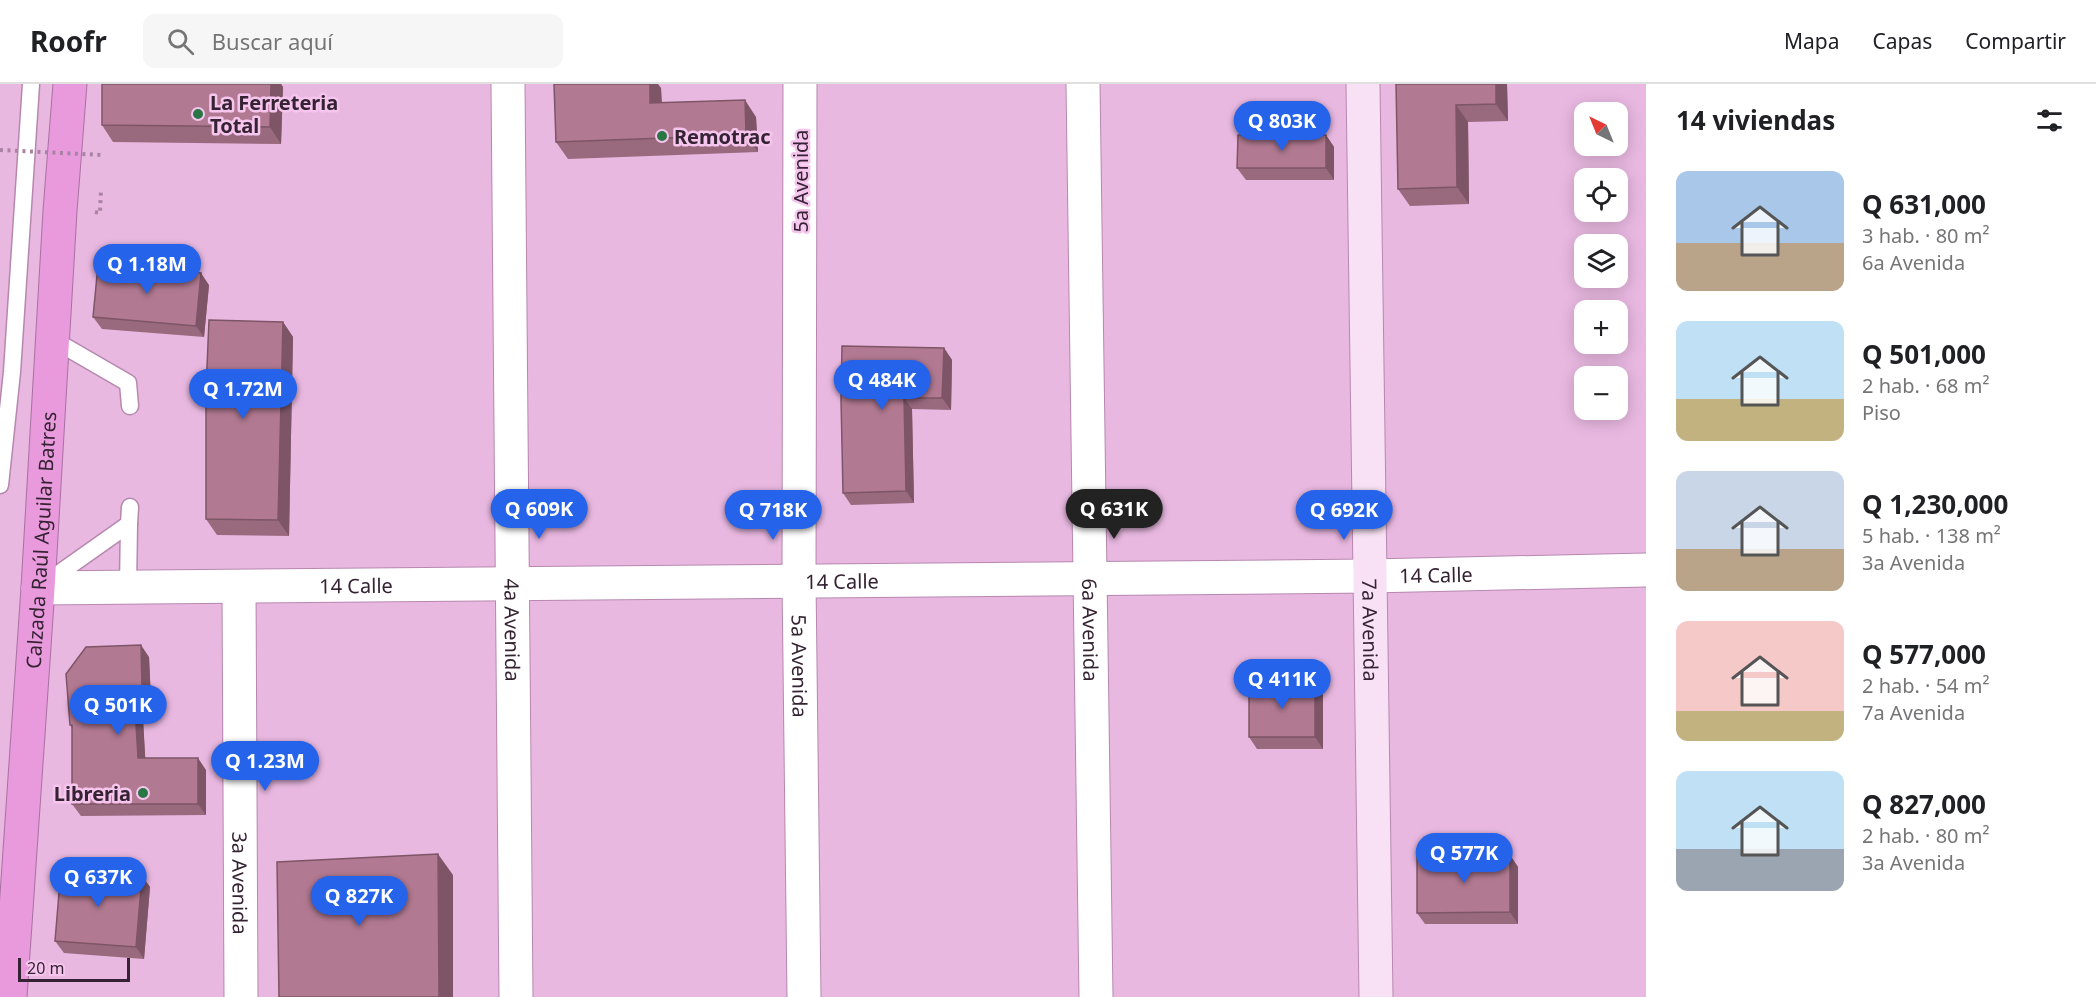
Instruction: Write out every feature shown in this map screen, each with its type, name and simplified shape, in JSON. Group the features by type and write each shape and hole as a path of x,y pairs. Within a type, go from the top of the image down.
{"highway":[{"name":"Calzada Raúl Aguilar Batres","path":"10,997 70,84"}],"main road":[{"name":"7a Avenida","path":"1363,84 1376,997"}],"street":[{"name":"4a Avenida","path":"508,84 516,997"},
{"name":"5a Avenida","path":"800,84 799,581 804,997"},
{"name":"6a Avenida","path":"1083,84 1096,997"},
{"name":"14 Calle","path":"38,588 1370,576 1646,570"},
{"name":"3a Avenida","path":"239,587 241,997"}],"lane":[{"path":"0,485 12,372 32,84"},
{"path":"52,339 128,383 130,406"},
{"path":"38,588 130,516 128,587"}],"path":[{"path":"0,150 103,155"}],"building":[{"name":"La Ferreteria Total","path":"102,84 271,84 270,127 102,125"},
{"name":"Remotrac","path":"554,84 650,84 650,103 745,100 746,135 556,142"},
{"path":"1396,84 1496,84 1496,104 1456,105 1457,187 1398,189"},
{"path":"1238,135 1326,135 1326,168 1237,168"},
{"path":"98,265 201,273 196,326 93,317"},
{"path":"209,320 283,322 278,520 206,519 206,390"},
{"path":"842,346 944,348 942,398 904,398 906,491 843,493"},
{"path":"141,645 142,688 134,689 138,758 198,758 198,804 72,804 72,725 70,725 66,674 86,647"},
{"path":"1249,683 1315,684 1315,737 1249,737"},
{"path":"438,854 439,997 279,997 277,862"},
{"path":"1510,855 1510,912 1417,913 1417,856"},
{"path":"61,869 142,876 136,947 55,941"}],"place":[{"name":"La Ferreteria Total","path":"198,114"},
{"name":"Remotrac","path":"662,136"},
{"name":"Libreria","path":"143,793"}]}
